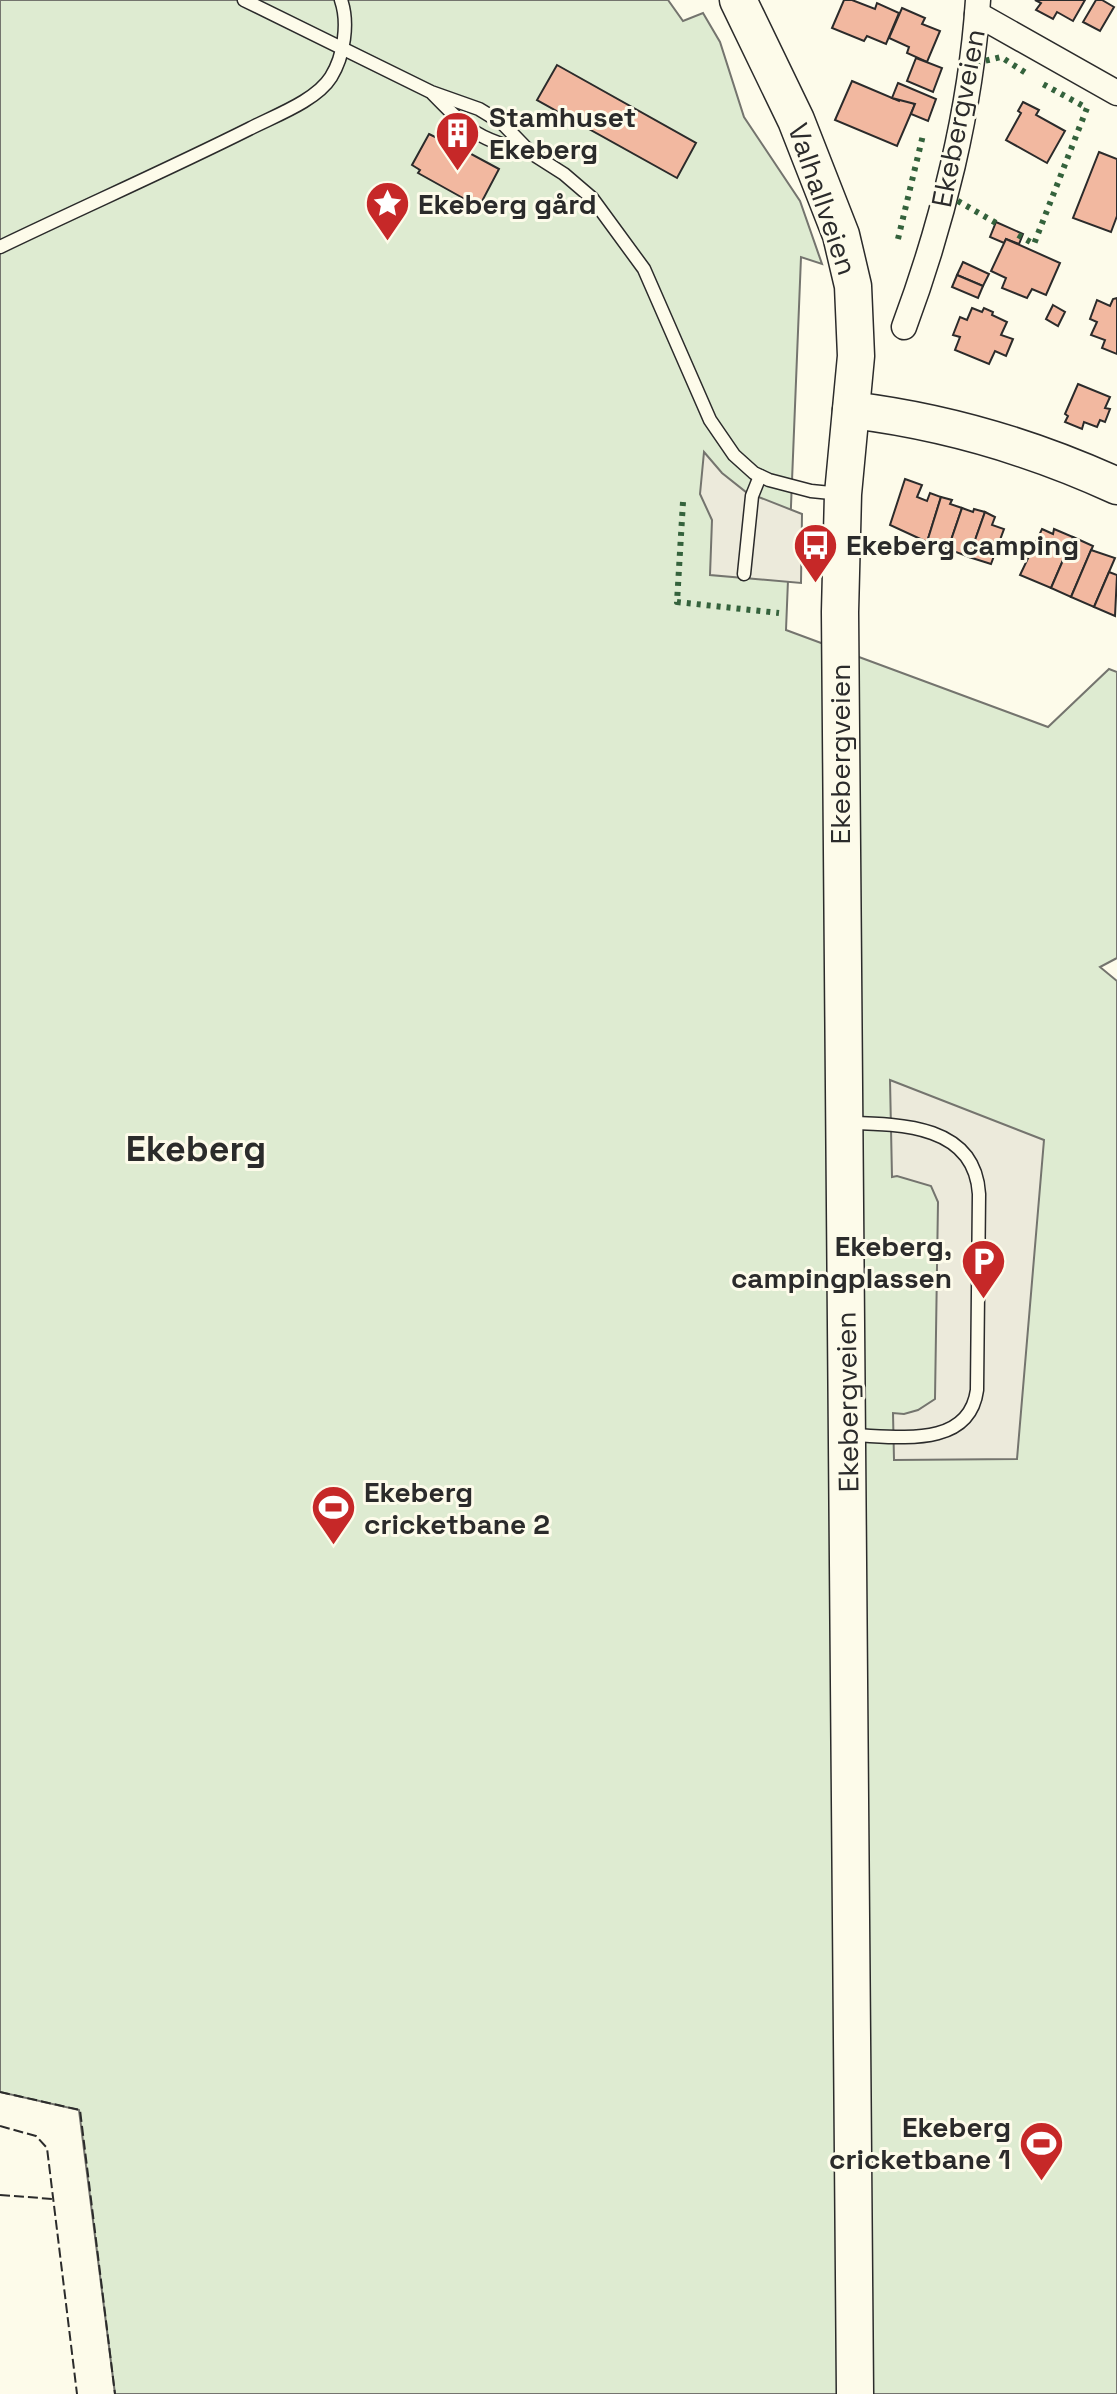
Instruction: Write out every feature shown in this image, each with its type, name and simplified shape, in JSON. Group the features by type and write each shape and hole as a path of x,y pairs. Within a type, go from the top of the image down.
{"street":[{"name":"Valhallveien","path":"738,0 796,120 841,235 856,309 851,410"},
{"path":"978,7 1117,93"},
{"name":"Ekebergveien","path":"904,327 934,240 958,134 978,7"},
{"path":"851,410 937,424 1075,468 1117,486"},
{"name":"Ekebergveien","path":"851,410 843,494 840,671 855,2394"}],"lane":[{"path":"244,0 431,92 479,109 502,123 531,153 564,174 592,198 632,250 652,286 710,420 734,455 760,476 793,487 843,494"},
{"path":"0,247 305,101 331,78 342,47 346,14 341,0"},
{"path":"431,92 467,128 490,142 531,153"},
{"path":"744,574 752,496 760,476"},
{"path":"843,1123 891,1124 941,1136 956,1144 975,1168 979,1194 977,1390 970,1412 953,1429 938,1435 847,1435"}],"green space":[{"path":"0,0 668,0 683,21 703,13 720,42 744,117 800,201 822,264 801,257 786,630 1048,727 1109,669 1117,672 1117,958 1100,967 1117,981 1117,2394 115,2394 79,2110 0,2092"}],"shaded area":[{"path":"704,452 722,473 746,492 802,514 801,583 710,575 712,520 700,494"},
{"name":"Ekeberg, campingplassen","path":"890,1080 1044,1140 1017,1459 894,1460 893,1413 918,1410 935,1399 938,1202 931,1186 892,1177"}],"building":[{"path":"844,0 875,9 877,3 899,13 886,44 867,36 864,41 832,28"},
{"path":"1035,0 1085,0 1073,21 1057,12 1053,19 1036,10 1041,3"},
{"path":"1096,0 1114,7 1100,31 1083,22"},
{"path":"902,8 925,18 922,24 940,31 927,62 907,53 909,47 889,38"},
{"path":"916,58 942,68 933,92 907,81"},
{"path":"557,65 696,143 677,178 537,100"},
{"path":"852,81 899,101 900,98 915,104 897,146 835,120"},
{"path":"898,83 936,99 928,121 911,114 915,104 892,98"},
{"path":"1023,102 1039,110 1036,115 1065,131 1047,163 1006,140 1021,113 1018,111"},
{"name":"Stamhuset Ekeberg","path":"429,134 499,169 479,207 418,173 420,170 412,165"},
{"path":"1099,152 1117,159 1117,216 1111,232 1073,218"},
{"path":"996,222 1023,234 1019,244 1006,239 1004,243 990,237"},
{"path":"1006,239 1060,263 1046,295 1032,289 1027,298 1002,288 1006,278 991,271"},
{"path":"963,262 989,274 983,286 957,275"},
{"path":"957,275 983,286 978,298 952,287"},
{"path":"1117,298 1117,354 1102,348 1105,340 1091,335 1097,322 1090,319 1097,300 1110,306"},
{"path":"1053,305 1065,312 1058,326 1046,319"},
{"path":"972,308 982,312 984,308 1007,322 1001,335 1013,339 1006,356 995,351 989,364 955,350 960,337 953,335 960,317 967,320"},
{"path":"1078,384 1110,397 1105,408 1110,409 1105,422 1100,420 1097,427 1084,422 1082,429 1065,422 1068,416 1065,414"},
{"path":"905,479 922,485 917,497 927,501 930,493 941,497 927,542 890,525"},
{"path":"941,497 952,500 950,504 962,508 948,549 927,542"},
{"path":"962,508 985,512 969,557 948,549"},
{"path":"985,512 995,517 992,525 1004,529 991,564 969,557"},
{"path":"1042,529 1053,534 1054,529 1073,537 1051,588 1020,575"},
{"path":"1073,537 1093,546 1071,597 1051,588"},
{"path":"1091,550 1115,558 1094,607 1071,597"},
{"path":"1109,572 1117,575 1115,616 1094,607"}],"hedge":[{"path":"976,63 1001,57 1029,75"},
{"path":"1018,235 1034,244 1087,108 1041,83"},
{"path":"898,239 923,135"},
{"path":"949,196 998,224"},
{"path":"683,502 677,602 779,613"}],"fence":[{"path":"0,2092 80,2110 115,2394"},
{"path":"0,2126 36,2136 47,2148 77,2394"},
{"path":"0,2195 53,2199"}],"place":[{"name":"Stamhuset Ekeberg","path":"458,172"},
{"name":"Ekeberg gård","path":"387,243"},
{"name":"Ekeberg camping","path":"815,584"},
{"name":"Ekeberg, campingplassen","path":"983,1301"},
{"name":"Ekeberg cricketbane 2","path":"333,1547"},
{"name":"Ekeberg cricketbane 1","path":"1042,2182"}],"district":[{"name":"Ekeberg","path":"196,1149"}]}
